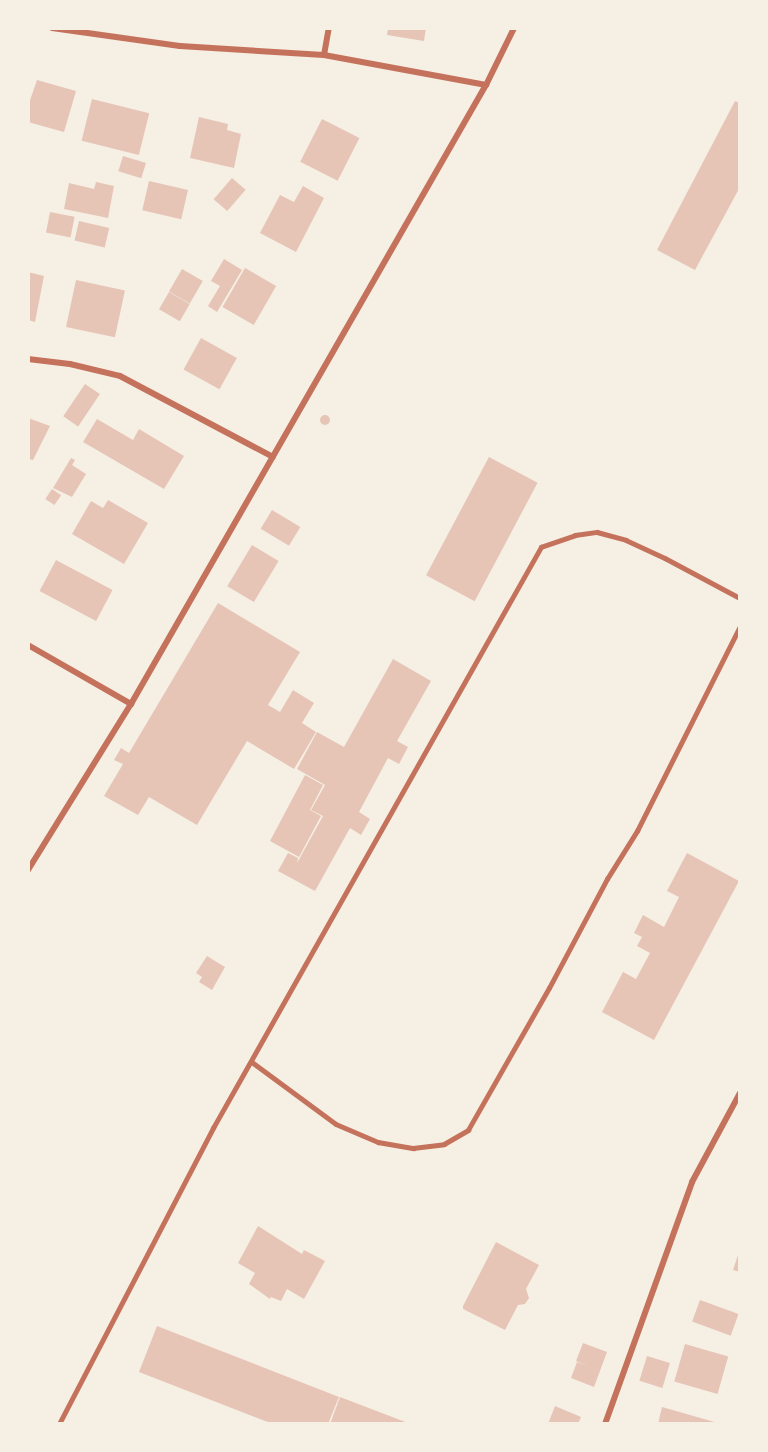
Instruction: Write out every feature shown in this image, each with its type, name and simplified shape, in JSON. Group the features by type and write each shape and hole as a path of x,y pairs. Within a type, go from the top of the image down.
{"street":[{"path":"52,28 180,46 324,55 486,85"},
{"path":"324,55 329,28"},
{"path":"28,870 131,704 486,85 514,28"},
{"path":"28,359 70,364 120,376 273,457"},
{"path":"28,645 131,704"},
{"path":"605,1424 692,1182 740,1093"}],"lane":[{"path":"59,1424 213,1128 541,548 575,535 597,532 626,540 665,558 740,598"},
{"path":"252,1062 336,1124 378,1142 413,1148 444,1144 468,1130 549,988 607,879 638,831 740,626"}],"building":[{"path":"388,28 426,28 424,41 387,35"},
{"path":"37,80 76,91 64,132 28,122 28,106"},
{"path":"92,99 149,113 139,155 82,141"},
{"path":"735,101 740,103 740,187 695,270 657,250"},
{"path":"199,117 228,124 227,130 241,134 234,168 190,158"},
{"path":"322,119 359,138 338,181 300,162"},
{"path":"123,156 146,163 141,178 118,171"},
{"path":"232,178 246,190 227,211 214,199"},
{"path":"149,181 188,190 181,219 142,210"},
{"path":"96,182 114,186 108,218 64,209 69,183 94,189"},
{"path":"303,186 324,198 296,252 260,233 280,195 294,202"},
{"path":"50,212 75,217 71,237 46,233"},
{"path":"79,221 109,228 105,247 75,240"},
{"path":"224,259 242,270 217,312 208,306 220,286 211,281"},
{"path":"245,268 276,286 254,325 222,307"},
{"path":"182,269 203,281 190,304 169,292"},
{"path":"28,272 44,276 35,322 28,320"},
{"path":"76,280 125,290 115,337 66,327"},
{"path":"169,292 190,304 180,321 159,309"},
{"path":"201,338 237,358 219,389 184,369"},
{"path":"85,384 100,394 78,426 63,416"},
{"path":"325,415 329,416 329,424 325,425 321,424 320,420 321,416"},
{"path":"28,418 50,426 33,460 28,459"},
{"path":"97,419 133,440 139,429 184,456 164,489 83,442"},
{"path":"489,457 538,483 475,601 426,575"},
{"path":"71,458 75,460 72,465 86,474 72,497 53,488"},
{"path":"52,489 61,495 54,505 45,499"},
{"path":"108,500 148,523 124,564 72,534 91,501 103,508"},
{"path":"272,510 300,527 289,546 261,529"},
{"path":"252,545 279,561 254,602 227,586"},
{"path":"56,560 113,590 96,621 40,591"},
{"path":"218,603 300,652 268,705 280,712 293,690 314,703 302,723 316,732 294,769 247,741 197,825 149,797 138,815 104,796 123,764 114,760 121,748 129,753"},
{"path":"393,659 431,681 397,741 408,747 399,764 388,758 359,812 370,819 361,835 350,828 315,891 278,871 288,853 298,858 297,863 323,816 311,810 325,785 297,769 317,732 344,747"},
{"path":"305,775 323,785 310,810 321,816 299,857 270,841"},
{"path":"687,853 739,881 654,1040 602,1012 623,972 636,979 650,953 637,946 642,937 634,933 643,915 664,927 679,897 667,891"},
{"path":"207,956 225,967 212,990 199,982 202,977 196,973"},
{"path":"258,1226 302,1254 304,1250 325,1261 304,1299 287,1289 281,1301 271,1297 270,1299 249,1284 255,1273 238,1263"},
{"path":"496,1242 539,1265 526,1289 529,1298 525,1304 518,1305 505,1330 463,1309"},
{"path":"740,1252 740,1272 733,1270"},
{"path":"700,1300 739,1314 731,1336 692,1322"},
{"path":"157,1326 339,1397 328,1424 273,1424 139,1372"},
{"path":"583,1343 607,1352 594,1387 571,1378 577,1362 588,1366 576,1361"},
{"path":"685,1344 728,1356 718,1394 674,1381"},
{"path":"647,1356 670,1363 662,1388 639,1381"},
{"path":"340,1397 408,1423 408,1424 330,1424"},
{"path":"555,1406 581,1417 578,1424 548,1424"},
{"path":"662,1407 718,1423 718,1424 658,1424"}]}
